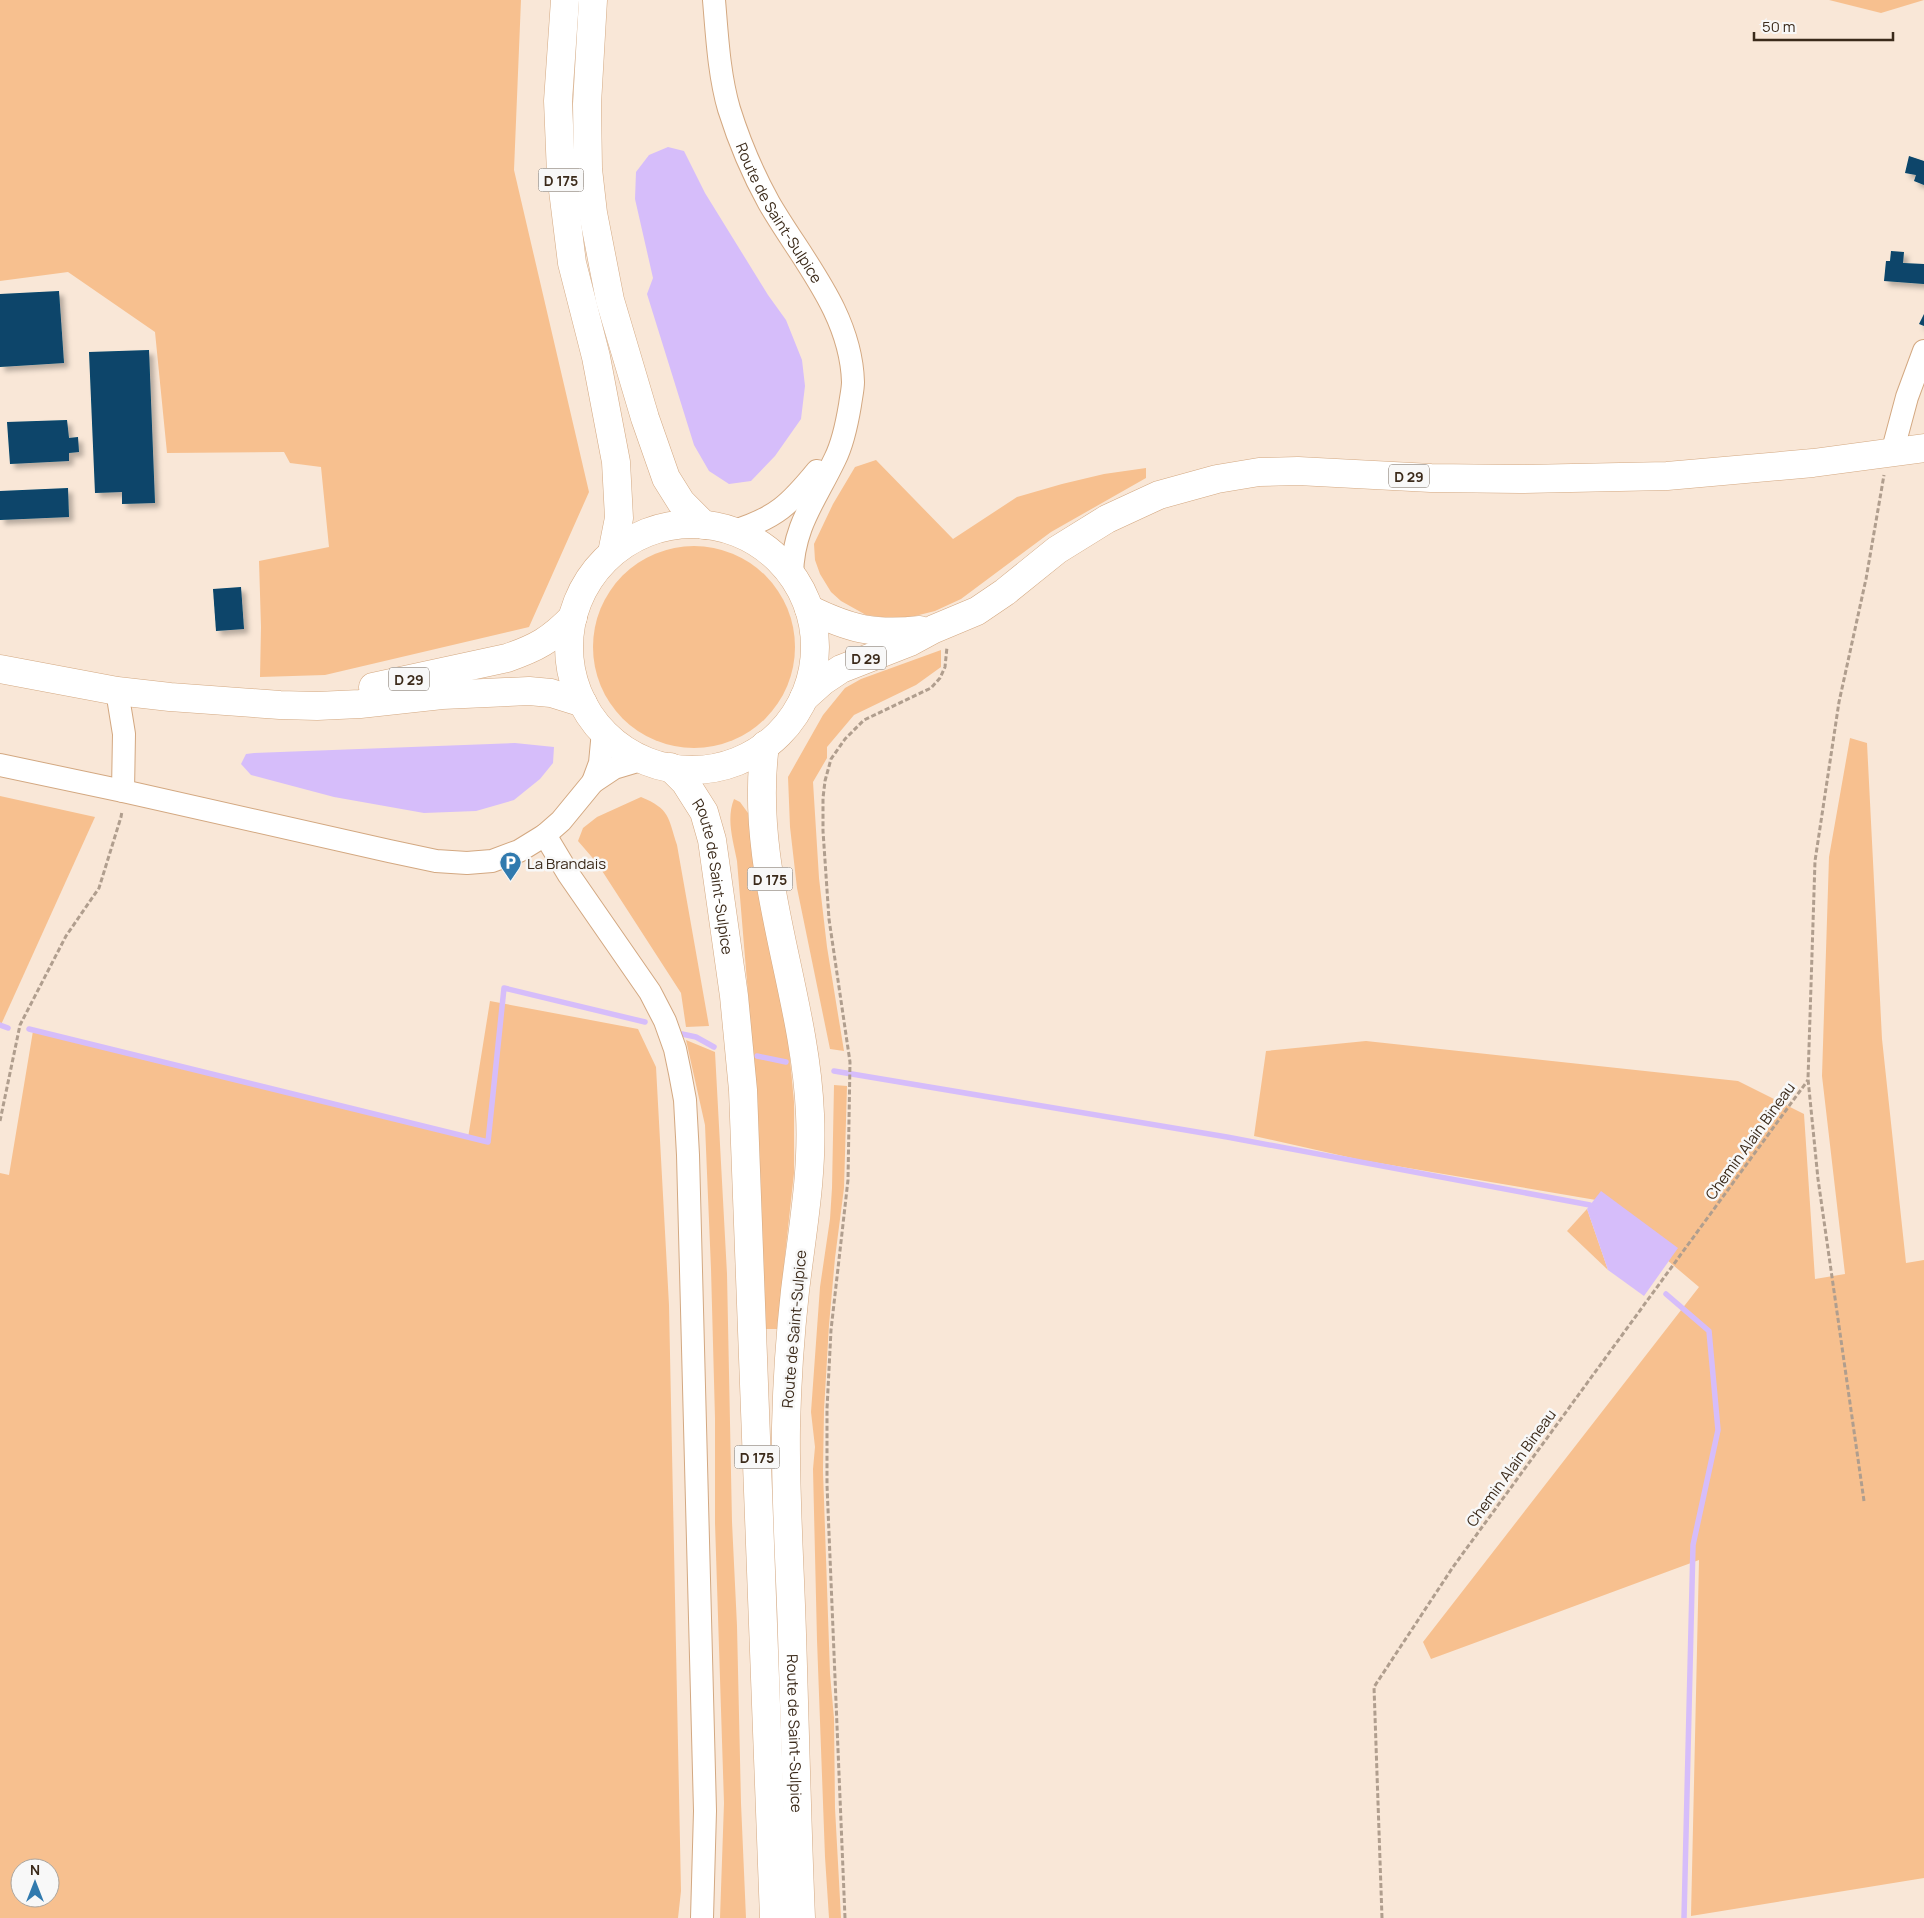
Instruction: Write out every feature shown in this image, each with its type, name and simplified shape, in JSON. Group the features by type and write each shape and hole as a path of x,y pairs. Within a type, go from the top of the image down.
{"main road":[{"name":"D 175","path":"565,0 558,101 561,174 572,263 596,357 616,462 619,518 612,553"},
{"name":"D 175","path":"593,0 587,104 588,160 599,250 610,300 657,456 673,490 681,502 704,524"},
{"name":"D 29","path":"804,698 823,681 841,669 910,642 939,627 963,618 990,603 1057,550 1107,519 1159,495 1217,479 1259,472 1298,471 1441,478 1632,477 1805,464 1924,448"},
{"path":"680,524 704,524 734,531 751,539 766,549 792,575 802,591 809,609 814,631 815,654 804,698 794,716 765,745 743,758 720,766 695,769 670,767 644,759 622,747 603,731 583,703 574,683 569,639 579,598 599,566 612,553 633,539 656,530 680,524"},
{"name":"D 29","path":"809,609 840,624 860,630 894,632 939,627"},
{"name":"D 29","path":"232,700 317,696 359,690 507,658 542,644 573,617"},
{"name":"D 29","path":"0,670 117,691 170,697 317,706 360,704 442,695 529,691 551,693 583,703"},
{"name":"Route de Saint-Sulpice","path":"765,745 762,762 762,802 769,874 781,941 797,1010 810,1114 809,1179 795,1293 786,1429 800,1918"},
{"name":"Route de Saint-Sulpice","path":"670,767 685,782 704,812 709,830 724,919 743,1090 748,1181 774,1918"}],"street":[{"name":"Route de Saint-Sulpice","path":"714,0 718,46 729,108 745,152 769,202 826,291 847,344 853,383 847,421 836,458 811,502 798,532 792,560 792,575"},
{"path":"1892,453 1907,397 1924,351"},
{"name":"Route de Saint-Sulpice","path":"734,531 752,526 776,514 798,493 829,457 847,421"},
{"path":"117,691 124,734 123,791"},
{"path":"593,782 600,763 603,731"},
{"path":"0,765 390,851 451,862 480,862 519,851 544,835 561,821 593,782 614,768 644,759"},
{"path":"544,835 569,875 650,992 665,1021 675,1048 685,1100 705,1811 702,1918"}],"path":[{"path":"1864,1501 1818,1179 1808,1079 1815,861 1839,702 1866,579 1885,468 1892,453"},
{"path":"845,1918 827,1485 827,1409 831,1330 848,1180 850,1062 836,974 827,892 823,831 825,781 831,759 853,730 864,720 931,688 940,678 945,667 947,652 939,627"},
{"path":"0,1121 20,1024 66,936 99,888 121,817 123,791"},
{"name":"Chemin Alain Bineau","path":"1382,1918 1374,1687 1453,1567 1808,1079"}],"shaded area":[{"path":"0,0 521,0 514,170 589,492 529,627 325,675 260,677 259,561 329,547 321,467 290,463 284,452 167,453 155,332 68,272 0,281"},
{"path":"1829,0 1924,0 1881,13"},
{"path":"668,147 684,151 705,193 768,295 786,320 802,360 805,386 801,419 775,456 751,481 729,484 709,471 694,445 647,294 653,278 635,199 636,172 649,155"},
{"path":"876,460 953,539 1017,497 1104,474 1146,468 1146,478 1051,532 961,599 935,611 911,617 890,618 866,615 841,601 831,592 820,574 815,560 814,544 833,504 855,467"},
{"path":"694,546 723,550 742,558 758,569 772,583 783,599 791,618 795,647 791,676 783,695 772,711 758,725 742,736 723,744 694,748 665,744 646,736 630,725 616,711 605,695 597,676 593,647 597,618 605,599 616,583 630,569 646,558 665,550"},
{"path":"941,650 941,667 916,685 854,715 827,747 827,758 813,782 819,878 827,947 844,1051 830,1049 797,888 790,827 788,777 823,715 845,688 861,679"},
{"path":"1850,738 1867,743 1882,1039 1906,1263 1924,1260 1924,1878 1691,1916 1699,1560 1431,1659 1423,1642 1699,1287 1596,1200 1361,1160 1254,1136 1266,1051 1366,1041 1738,1081 1804,1114 1815,1279 1845,1274 1822,1076 1829,857"},
{"path":"515,743 554,747 553,763 540,779 514,800 476,811 424,813 334,797 251,775 241,764 246,754 254,753"},
{"path":"0,796 95,817 0,1027"},
{"path":"641,797 651,801 663,810 672,827 677,845 709,1026 686,1027 681,993 597,863 578,841 583,828 597,817"},
{"path":"734,799 740,802 748,813 788,1037 794,1102 794,1173 777,1329 765,1329 757,1102 737,861 730,822"},
{"path":"490,1001 638,1029 656,1067 669,1305 681,1891 678,1918 0,1918 0,1173 9,1175 33,1031 468,1138"},
{"path":"686,1040 715,1052 727,1274 732,1522 746,1918 720,1918 724,1803 715,1523 715,1418 711,1269 705,1125"},
{"path":"834,1085 847,1086 844,1188 829,1325 824,1410 823,1471 830,1674 834,1718 835,1808 841,1918 829,1918 825,1857 817,1640 813,1469 815,1447 811,1412 820,1287 830,1219"},
{"path":"1601,1191 1678,1248 1644,1296 1608,1270 1587,1209"},
{"path":"1587,1209 1608,1270 1567,1231"}],"building":[{"path":"1909,156 1924,161 1924,185 1914,181 1916,175 1905,173"},
{"path":"1891,251 1904,252 1903,263 1924,264 1924,284 1884,281 1886,261 1890,261"},
{"path":"59,291 64,363 0,367 0,294"},
{"path":"1924,314 1924,326 1919,324"},
{"path":"149,350 155,503 122,504 122,492 95,493 89,352"},
{"path":"67,420 69,438 78,437 79,452 69,453 69,461 10,464 7,422"},
{"path":"68,488 69,517 0,520 0,491"},
{"path":"241,587 244,629 216,631 213,589"}],"waterway":[{"path":"29,1029 488,1142 504,988 645,1022"},
{"path":"0,1025 8,1028"},
{"path":"682,1034 696,1037 714,1047"},
{"path":"757,1056 786,1062"},
{"path":"834,1071 1227,1137 1590,1205 1594,1212"},
{"path":"1666,1294 1709,1331 1718,1430 1693,1545 1684,1918"}],"place":[{"name":"La Brandais","path":"511,882"}]}
